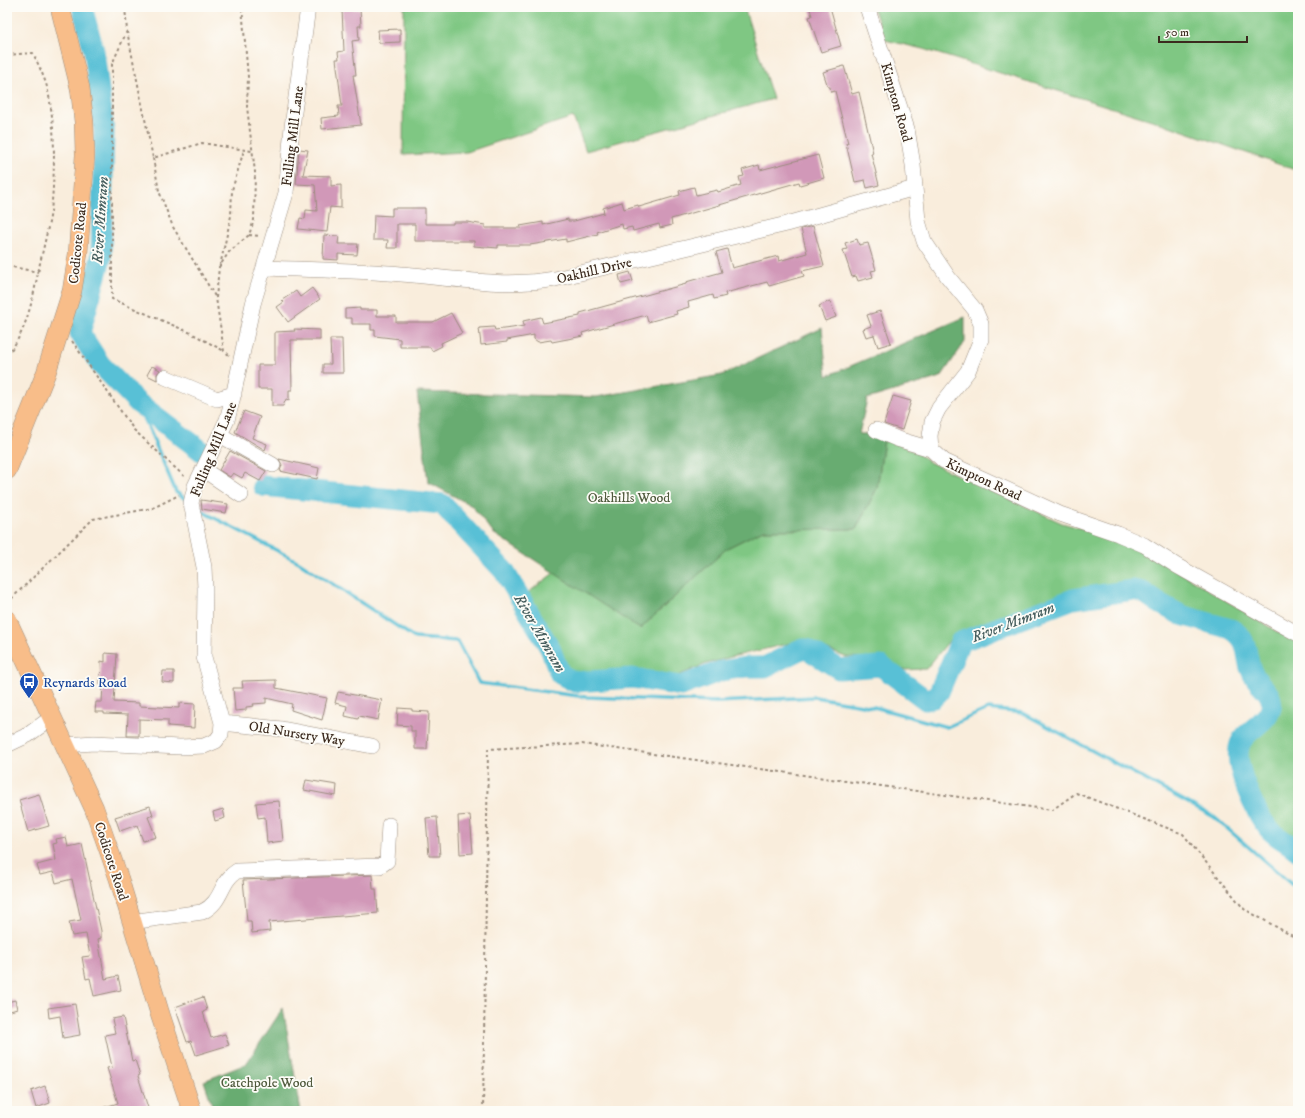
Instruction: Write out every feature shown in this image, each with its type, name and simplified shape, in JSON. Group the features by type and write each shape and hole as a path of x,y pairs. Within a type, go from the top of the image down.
{"main road":[{"name":"Codicote Road","path":"7,470 46,373 62,326 72,291 78,254 85,138 80,88 60,7"},
{"name":"Codicote Road","path":"7,620 51,718 94,808 192,1111"}],"street":[{"name":"Fulling Mill Lane","path":"222,722 204,657 204,567 191,503 195,486 204,470 228,415 241,363 253,304 286,193 292,127 308,7"},
{"name":"Kimpton Road","path":"867,7 907,129 913,165 918,221 924,241 948,277 975,310 981,324 981,339 968,371 939,408 932,422 930,436 931,449 944,462 1060,514 1118,534 1144,545 1177,566 1298,634"},
{"name":"Oakhill Drive","path":"264,268 386,273 510,283 531,283 555,279 787,224 915,188"},
{"path":"164,377 217,399 228,415"},
{"path":"217,399 234,394"},
{"path":"876,430 897,439 931,449"},
{"path":"220,435 273,465"},
{"path":"204,470 241,495"},
{"path":"7,745 28,735 51,718"},
{"path":"65,745 94,743 180,747 204,746 216,741 219,738 221,734 222,722"},
{"name":"Old Nursery Way","path":"222,722 282,729 372,746"},
{"path":"131,922 202,912 211,908 220,897 228,879 237,871 380,866 387,860 389,825"}],"path":[{"path":"125,7 127,31 159,191 173,227 216,298"},
{"path":"220,267 230,252 249,235 254,220 255,172 247,107 248,77 242,7"},
{"path":"127,31 112,64 112,299 191,333 224,351 241,363"},
{"path":"7,55 33,53 47,87 52,130 50,212 33,296 14,347 7,355"},
{"path":"153,158 202,143 252,150"},
{"path":"224,351 216,298 220,267 231,216 232,190 244,149"},
{"path":"7,266 38,272"},
{"path":"7,603 93,518 153,508 195,486 134,430 62,326"},
{"path":"483,1111 488,750 582,744 1052,810 1076,793 1183,834 1244,909 1298,939"}],"green space":[{"path":"404,7 744,7 773,99 586,151 573,117 467,152 403,155"},
{"path":"873,7 1298,7 1298,171 1158,122 923,49 885,40"},
{"name":"Oakhills Wood","path":"965,317 965,342 941,377 867,399 859,434 885,433 877,488 856,529 763,530 727,548 640,629 493,533 472,506 428,482 417,392 596,397 722,375 822,328 827,376"},
{"path":"884,441 908,448 929,462 1062,523 1112,537 1140,548 1279,633 1298,640 1298,843 1273,825 1247,773 1245,755 1248,744 1273,714 1275,701 1272,689 1256,669 1253,644 1244,626 1233,621 1211,618 1163,601 1142,588 1122,583 1063,595 949,641 926,669 903,670 876,658 845,657 804,640 706,664 675,677 638,671 576,676 567,668 552,639 525,595 555,572 640,629 727,548 763,530 856,529 877,488"},
{"name":"Catchpole Wood","path":"283,1008 301,1111 214,1111 204,1081 246,1064"}],"building":[{"path":"812,7 830,7 841,46 821,52 809,17 812,16 810,9"},
{"path":"360,9 361,26 358,26 359,40 352,41 356,75 353,75 361,125 322,129 321,118 339,116 338,106 342,106 336,59 339,59 338,52 344,51 342,10"},
{"path":"400,29 400,42 379,43 378,30"},
{"path":"844,66 852,94 859,92 873,153 871,153 879,185 867,188 865,180 855,182 846,143 848,143 835,91 831,92 823,72"},
{"path":"299,149 308,150 303,175 331,176 331,186 341,185 341,208 330,207 327,232 298,229 300,218 305,219 306,210 317,211 315,185 296,184"},
{"path":"818,155 824,178 800,185 799,182 671,219 672,225 660,228 659,224 633,231 632,227 623,229 622,224 597,232 598,234 566,242 566,239 530,245 498,245 498,248 474,246 474,241 415,241 415,224 397,224 397,248 387,248 388,240 373,240 374,215 392,216 392,208 425,208 425,224 453,224 453,222 467,222 485,225 485,228 521,228 520,226 543,222 543,225 568,219 568,221 574,221 604,213 603,208 622,202 624,209 638,205 639,207 680,195 679,191 694,187 696,195 717,190 718,192 741,185 739,177 744,176 742,170 759,165 760,170"},
{"path":"813,226 824,266 802,271 804,276 769,286 767,282 725,293 726,296 714,299 713,295 688,302 689,307 676,311 677,314 648,322 646,315 582,333 583,336 552,342 551,340 538,342 534,339 534,335 507,340 507,342 481,345 479,328 494,327 495,330 512,328 524,326 523,321 541,317 543,323 580,316 580,313 686,284 686,282 722,272 716,252 727,249 732,268 778,256 779,261 807,253 801,229"},
{"path":"324,235 339,236 338,244 358,244 357,255 338,254 338,260 323,259"},
{"path":"857,239 859,245 868,243 876,270 871,271 873,277 858,281 856,276 852,277 843,250 847,249 845,243"},
{"path":"630,272 633,281 621,284 619,275"},
{"path":"312,288 320,299 288,322 277,307 284,302 282,300 296,291 300,297"},
{"path":"830,301 836,317 825,321 819,306"},
{"path":"360,308 360,310 377,310 377,316 396,316 396,322 433,322 451,313 462,333 441,343 442,346 432,351 430,347 400,347 400,339 375,336 375,330 371,330 371,324 352,324 352,318 345,318 345,309"},
{"path":"880,311 891,343 878,347 874,335 866,337 863,329 871,326 867,315"},
{"path":"294,329 320,330 320,340 291,340 292,390 289,390 289,400 286,399 283,406 272,406 272,389 258,389 258,365 275,365 275,332 295,331"},
{"path":"330,339 342,339 343,373 323,373 323,364 331,364"},
{"path":"152,366 160,370 157,374 157,380 147,375"},
{"path":"893,396 911,401 902,430 884,424"},
{"path":"244,411 260,417 252,438 267,444 265,450 235,432"},
{"path":"230,451 266,471 260,481 245,473 242,478 233,473 230,477 219,470"},
{"path":"279,459 319,468 317,479 280,471 282,465"},
{"path":"201,500 228,504 226,513 202,509"},
{"path":"105,653 117,654 114,702 139,703 139,706 179,708 179,703 195,704 194,728 168,726 168,720 139,719 139,736 127,736 128,715 95,712 96,702 102,702 103,684 100,684 101,661 105,662"},
{"path":"163,671 174,671 174,683 162,682"},
{"path":"276,680 276,688 327,698 322,720 291,710 292,704 266,698 266,703 253,704 254,706 246,707 246,710 235,711 233,688 243,688 242,681"},
{"path":"338,692 382,700 378,720 359,716 358,719 345,716 347,706 335,703"},
{"path":"398,708 429,712 427,749 415,749 415,731 411,731 411,726 397,725"},
{"path":"306,780 337,785 336,796 304,790"},
{"path":"39,794 49,826 28,832 19,800"},
{"path":"279,801 283,841 267,843 265,817 258,818 256,803"},
{"path":"150,806 153,815 148,817 156,837 143,841 137,825 120,831 115,817"},
{"path":"223,809 225,818 215,821 213,812"},
{"path":"470,815 473,853 460,854 458,816"},
{"path":"437,817 440,856 429,856 426,818"},
{"path":"66,837 68,847 82,844 101,931 101,938 98,939 105,979 118,976 121,990 94,996 90,978 86,979 82,957 90,956 86,934 72,936 69,922 81,920 72,879 56,883 53,872 40,875 37,865 56,860 53,844 57,843 56,839"},
{"path":"372,875 373,889 376,889 378,913 269,922 270,931 252,933 251,921 247,921 243,880"},
{"path":"203,997 207,1010 203,1012 211,1038 225,1034 229,1045 196,1055 191,1041 187,1042 175,1007"},
{"path":"15,1000 17,1009 7,1012 7,1002"},
{"path":"75,1004 80,1035 63,1038 60,1016 49,1018 48,1008"},
{"path":"123,1017 132,1061 135,1060 140,1075 138,1076 149,1111 99,1111 98,1109 118,1103 107,1068 112,1067 105,1035 115,1033 112,1019"},
{"path":"45,1086 50,1103 36,1108 31,1091"}],"waterway":[{"name":"River Mimram","path":"82,7 94,51 104,131 101,258 80,333 100,364 138,403 203,452"},
{"path":"138,403 176,492 188,501"},
{"name":"River Mimram","path":"263,486 442,504 504,571 550,648 560,674 575,682 632,678 681,686 721,671 746,667 765,667 801,649 807,649 839,669 881,666 926,700 933,698 939,692 960,642 1073,599 1133,590 1143,592 1157,602 1181,615 1231,629 1243,640 1249,666 1256,679 1269,695 1271,699 1271,707 1265,718 1247,734 1240,744 1238,753 1242,776 1252,801 1269,829 1298,851"},
{"path":"197,507 207,514 299,562 415,638 457,641 479,683 586,697 717,702 815,697 874,707 947,727 988,709 1023,713 1214,817 1298,890"}],"place":[{"name":"Reynards Road","path":"29,699"}]}
